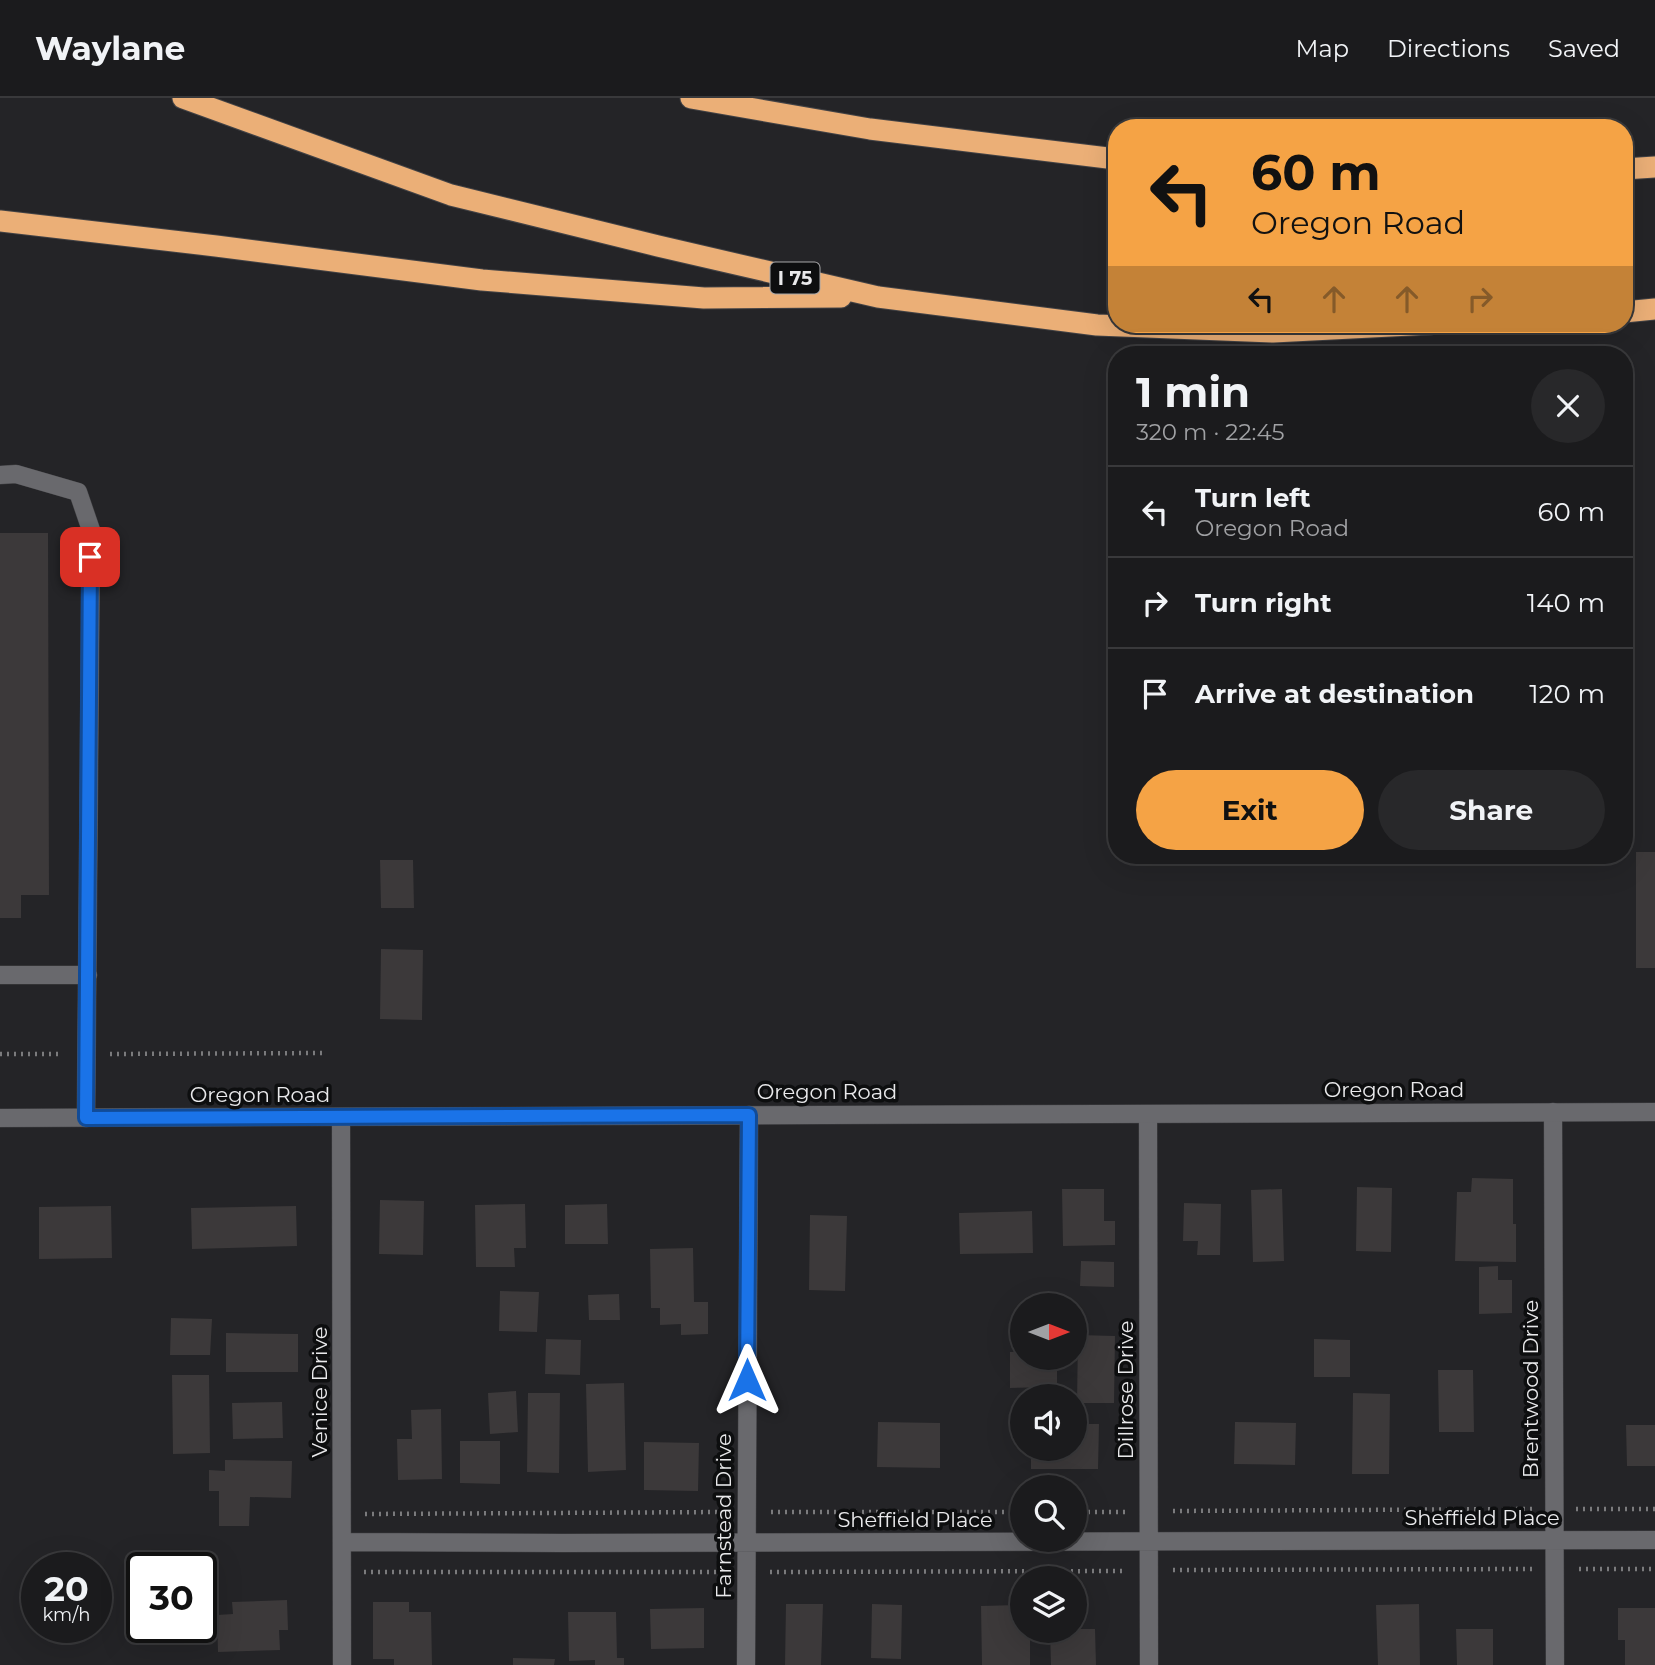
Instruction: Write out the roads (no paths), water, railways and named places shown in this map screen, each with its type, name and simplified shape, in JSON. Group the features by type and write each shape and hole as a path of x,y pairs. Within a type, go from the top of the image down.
{"highway":[{"name":"I 75","path":"183,98 451,195 658,247 878,297 1108,325"},
{"path":"691,98 870,129 1108,158"},
{"path":"1633,168 1655,167"},
{"path":"0,221 496,281 704,298 878,297"},
{"path":"1633,311 1655,309"}],"street":[{"path":"0,475 16,474 78,492 91,530 86,1118"},
{"path":"0,975 88,975"},
{"name":"Brentwood Drive","path":"1553,1112 1555,1665"},
{"name":"Oregon Road","path":"0,1118 1655,1112"},
{"name":"Farnstead Drive","path":"746,1665 749,1115"},
{"name":"Dillrose Drive","path":"1148,1115 1149,1665"},
{"name":"Venice Drive","path":"341,1118 342,1665"},
{"name":"Sheffield Place","path":"343,1542 1655,1540"}]}
